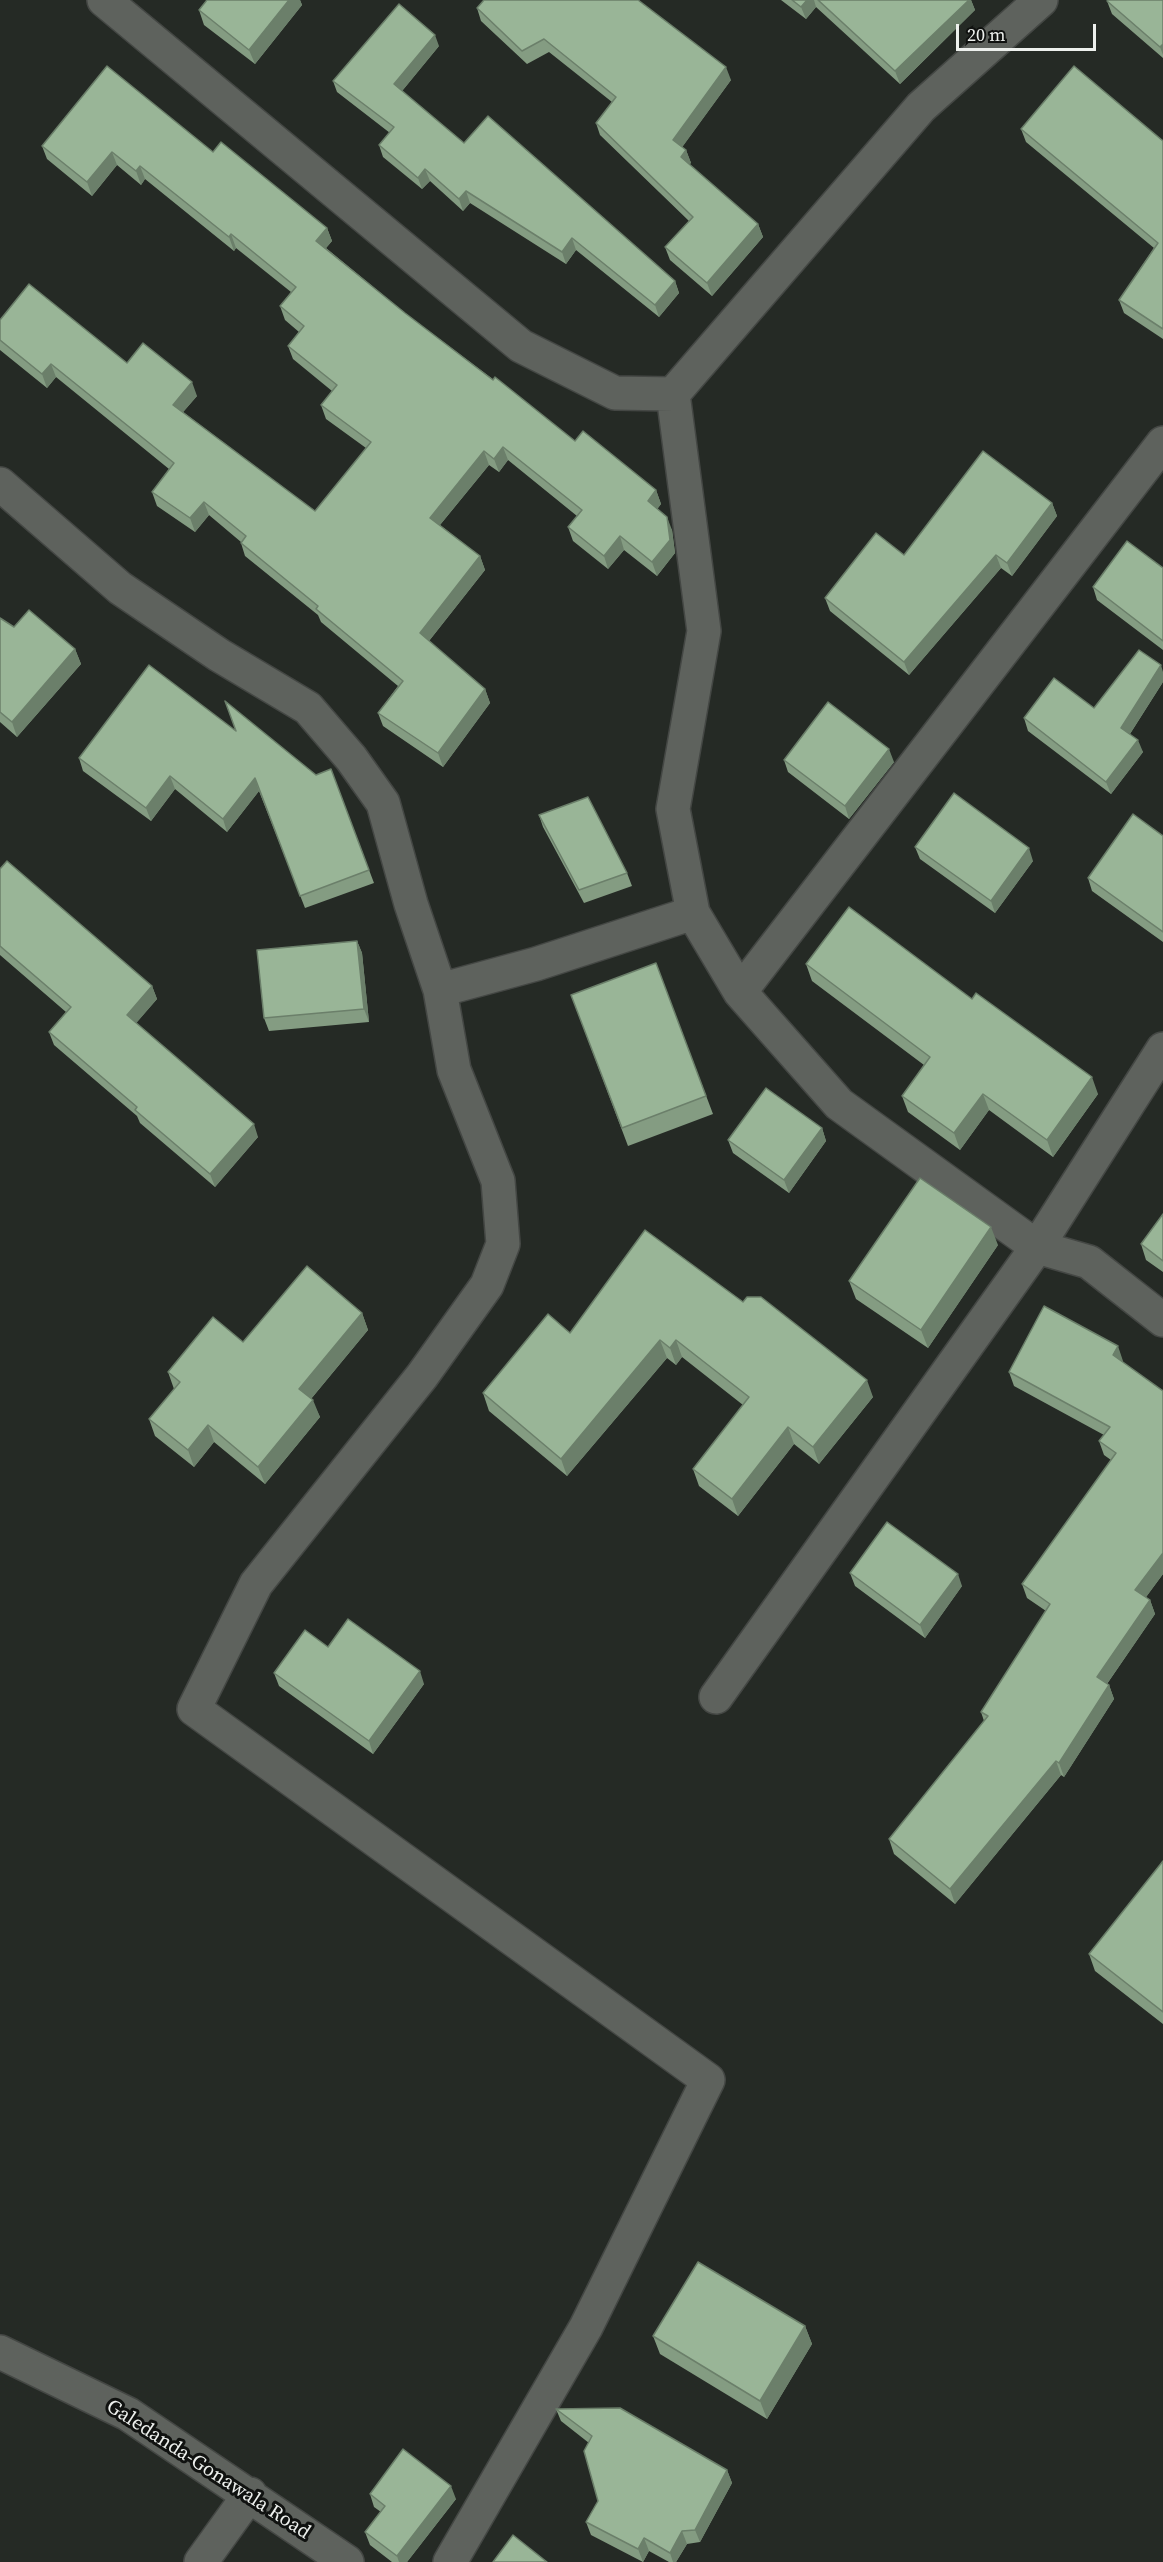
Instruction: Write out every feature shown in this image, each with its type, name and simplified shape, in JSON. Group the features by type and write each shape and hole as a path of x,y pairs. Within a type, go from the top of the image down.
{"street":[{"path":"104,0 521,346 615,393 673,394"},
{"path":"1033,3 921,107 673,394 704,631 673,809 693,913 740,992 839,1104 1037,1247 1089,1262 1163,1320"},
{"path":"740,992 1163,443"},
{"path":"0,484 120,588 219,655 308,708 351,758 384,803 411,904 440,990 454,1070 498,1181 503,1245 487,1285 422,1376 256,1584 194,1709 708,2080 586,2327 450,2562"},
{"path":"440,990 536,964 693,913"},
{"path":"716,1697 1037,1247 1163,1049"},
{"name":"Galedanda-Gonawala Road","path":"0,2352 128,2414 250,2494 347,2562"},
{"path":"201,2562 250,2494"}],"building":[{"path":"207,0 289,0 249,50 199,10"},
{"path":"484,0 638,0 726,67 673,140 686,150 681,157 758,224 707,283 665,247 693,217 596,123 616,97 544,39 522,51 477,8"},
{"path":"792,0 807,0 801,7"},
{"path":"818,0 969,0 895,71"},
{"path":"1108,0 1163,0 1163,44 1160,47"},
{"path":"399,4 435,35 394,84 464,143 488,116 675,281 655,305 572,238 562,252 466,191 459,199 425,169 418,178 379,145 394,127 333,81"},
{"path":"107,66 213,152 221,142 327,228 316,241 405,313 493,380 495,377 575,441 583,431 656,490 648,501 667,517 670,540 652,562 620,536 604,556 568,527 582,510 503,447 494,459 484,451 430,518 480,556 420,633 485,689 438,753 378,713 403,681 316,609 318,606 241,543 246,536 204,502 190,518 152,492 174,463 51,364 42,374 0,340 0,320 29,284 127,363 143,343 192,382 173,405 315,511 371,442 321,405 337,385 288,346 304,326 280,306 296,287 231,234 229,237 140,166 136,171 112,152 87,182 42,146"},
{"path":"1074,66 1163,141 1163,329 1119,300 1158,243 1021,129"},
{"path":"983,451 1052,503 1007,563 996,555 904,662 825,598 876,533 904,555"},
{"path":"1127,541 1163,568 1163,641 1093,587"},
{"path":"29,610 75,649 12,722 0,712 0,618 14,627"},
{"path":"1139,650 1161,665 1121,728 1138,740 1106,782 1024,718 1054,678 1094,708"},
{"path":"149,665 236,731 225,701 316,775 331,769 369,870 300,896 255,778 223,819 170,776 146,808 79,758"},
{"path":"828,702 889,749 845,806 784,760"},
{"path":"954,793 1029,848 991,901 915,847"},
{"path":"588,797 627,873 579,890 539,815"},
{"path":"1133,814 1163,836 1163,932 1088,878"},
{"path":"7,861 152,986 127,1015 254,1124 210,1174 135,1110 137,1107 49,1032 71,1007 0,946 0,869"},
{"path":"849,907 972,999 976,993 1092,1077 1047,1140 983,1094 954,1133 902,1096 930,1057 806,964"},
{"path":"357,941 364,1009 264,1018 257,950"},
{"path":"656,963 706,1096 622,1128 571,995"},
{"path":"766,1088 822,1128 784,1180 728,1140"},
{"path":"920,1178 991,1227 921,1330 849,1281"},
{"path":"1163,1214 1163,1261 1141,1244"},
{"path":"645,1230 743,1302 747,1297 761,1297 867,1380 813,1447 788,1427 732,1499 693,1469 749,1397 676,1340 670,1348 660,1340 561,1459 483,1393 548,1314 570,1333"},
{"path":"307,1266 362,1313 299,1389 313,1400 258,1467 208,1425 188,1450 149,1419 180,1382 168,1372 213,1317 243,1342"},
{"path":"1044,1306 1118,1346 1113,1355 1163,1391 1163,1553 1135,1590 1150,1600 1097,1677 1109,1685 1059,1763 1056,1761 950,1889 889,1839 988,1716 981,1712 1050,1604 1022,1584 1116,1453 1099,1441 1110,1427 1009,1372"},
{"path":"887,1522 958,1574 920,1625 850,1573"},
{"path":"348,1619 420,1671 369,1741 274,1673 305,1630 328,1647"},
{"path":"1163,1861 1163,2012 1089,1954"},
{"path":"698,2262 805,2326 760,2401 653,2336"},
{"path":"620,2408 727,2470 695,2530 682,2531 670,2553 644,2538 638,2549 586,2522 598,2501 584,2451 592,2436 556,2409"},
{"path":"403,2449 451,2486 397,2556 365,2532 385,2506 370,2494"},
{"path":"513,2535 547,2562 493,2562"}]}
